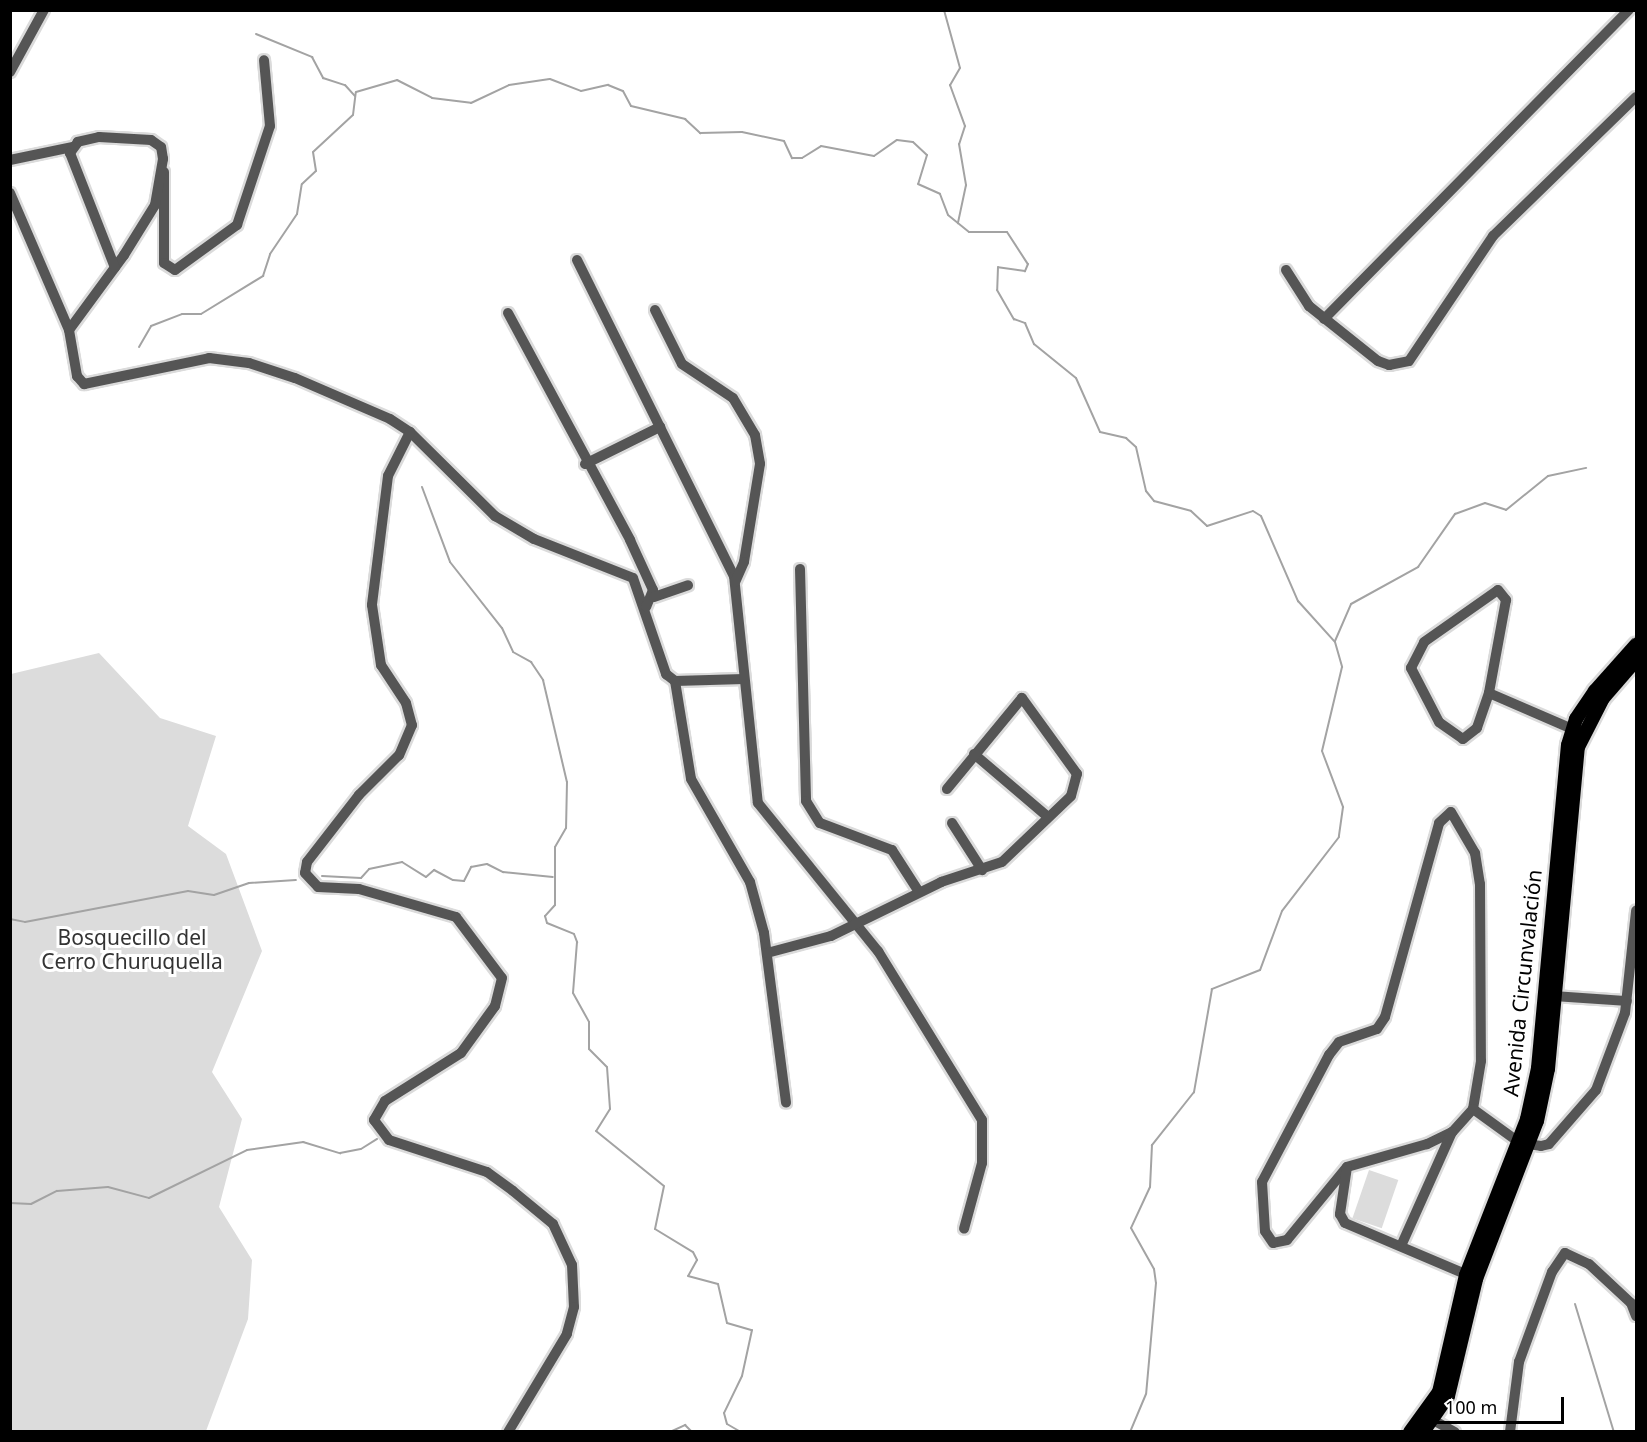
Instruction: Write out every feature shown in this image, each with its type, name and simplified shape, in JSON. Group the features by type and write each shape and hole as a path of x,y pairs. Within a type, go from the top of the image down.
{"main road":[{"name":"Avenida Circunvalación","path":"1525,1144 1538,1068 1578,731 1595,691 1636,645"},
{"name":"Avenida Circunvalación","path":"1410,1431 1439,1392 1471,1277 1525,1144 1548,1069 1578,731 1636,660"},
{"name":"Avenida Circunvalación","path":"1423,1431 1433,1420 1457,1368 1471,1277"}],"street":[{"path":"10,72 44,10"},
{"path":"1324,319 1629,10"},
{"path":"10,160 72,147 99,137 151,140 161,147 168,185 164,263 174,270 237,225 270,126 264,60"},
{"path":"1286,270 1308,306 1378,361 1389,365 1409,361 1493,236 1636,97"},
{"path":"72,147 70,153 115,268"},
{"path":"69,330 115,268 155,205 163,166"},
{"path":"10,193 69,330 77,376 84,384 153,373 191,358 249,363 410,432 495,516 534,539 633,578 646,607 666,674 675,681 744,679"},
{"path":"577,260 729,561 735,582 758,803 857,924 982,1120 982,1163 964,1229"},
{"path":"655,310 682,364 733,398 755,435 760,464 744,562 735,582"},
{"path":"508,313 654,597"},
{"path":"585,464 660,427"},
{"path":"410,432 388,476 372,605 381,665 406,704 412,725 399,755 359,795 307,862 305,873 318,887 359,889 456,917 502,978 495,1006 461,1053 385,1101 374,1119 389,1140 487,1173 513,1191 553,1224 572,1265 574,1306 567,1334 508,1431"},
{"path":"800,569 806,801 820,823 892,850 919,892"},
{"path":"646,607 654,597 688,585"},
{"path":"1498,590 1506,600 1489,693 1477,728 1463,739 1439,722 1411,668 1424,642 1498,590"},
{"path":"675,681 692,779 750,882 767,953 786,1102"},
{"path":"1489,693 1578,731"},
{"path":"767,953 857,924 919,892 982,870 1010,855 1071,796 1077,774 1028,700 1015,701 947,789"},
{"path":"974,754 1048,817"},
{"path":"1401,1246 1452,1132 1473,1108 1481,1061 1480,884 1475,854 1451,812 1439,823 1385,1017 1371,1033 1339,1042 1329,1055 1262,1182 1262,1219 1273,1243 1287,1240 1347,1167 1452,1132"},
{"path":"952,823 982,870"},
{"path":"1473,1108 1525,1144 1549,1144 1596,1090 1627,1001 1636,911"},
{"path":"1555,996 1627,1001"},
{"path":"1347,1167 1340,1214 1345,1222 1471,1277"},
{"path":"1510,1431 1519,1362 1552,1272 1565,1253 1588,1264 1631,1303 1636,1316"},
{"path":"1433,1420 1455,1431"}],"green space":[{"name":"Bosquecillo del Cerro Churuquella","path":"99,653 160,718 216,736 188,826 226,854 262,951 212,1072 242,1119 219,1207 252,1260 248,1319 206,1431 11,1431 11,674"},
{"path":"1369,1170 1398,1180 1382,1228 1352,1218"}],"waterway":[{"path":"944,10 960,68 950,85 965,126 959,144 966,185 958,223"},
{"path":"256,34 312,57 323,78 345,85 355,96"},
{"path":"139,347 151,326 182,314 201,314 263,276 270,254 297,214 302,184 316,171 313,152 353,115 356,92 397,80 432,98 471,103 509,85 550,79 581,91 608,85 623,91 631,106 685,119 700,133 742,132 784,141 792,158 802,158 821,146 874,156 897,140 913,142 927,155 918,184 940,194 948,215 969,232 1007,232 1028,264 1025,271 998,267 997,290 1014,319 1025,323 1034,344 1076,378 1100,432 1126,438 1136,447 1146,491 1154,501 1191,511 1207,526 1253,511 1261,516 1298,601 1335,642 1342,667 1322,751 1343,807 1339,837 1282,911 1260,970 1212,989 1194,1092 1152,1145 1150,1187 1131,1228 1154,1269 1156,1283 1146,1394 1130,1432"},
{"path":"1335,641 1351,604 1418,567 1455,514 1485,503 1506,510 1548,476 1586,468"},
{"path":"422,487 450,562 502,628 513,652 531,662 543,680 567,782 566,828 555,847 555,905 545,916 547,923 574,934 577,942 573,993 589,1022 589,1049 607,1067 610,1109 596,1131 664,1186 655,1229 693,1252 697,1260 688,1276 718,1284 727,1323 752,1330 742,1376 724,1413 727,1424 741,1432"},
{"path":"322,876 361,878 369,869 402,862 426,877 434,870 453,880 464,881 471,867 487,864 503,872 553,877"},
{"path":"10,919 25,922 188,891 214,895 249,883 296,880"},
{"path":"10,1203 31,1204 57,1191 108,1187 149,1198 247,1150 303,1142 340,1153 361,1149 377,1139"},
{"path":"1575,1304 1614,1432"},
{"path":"670,1432 685,1425 692,1432"}]}
